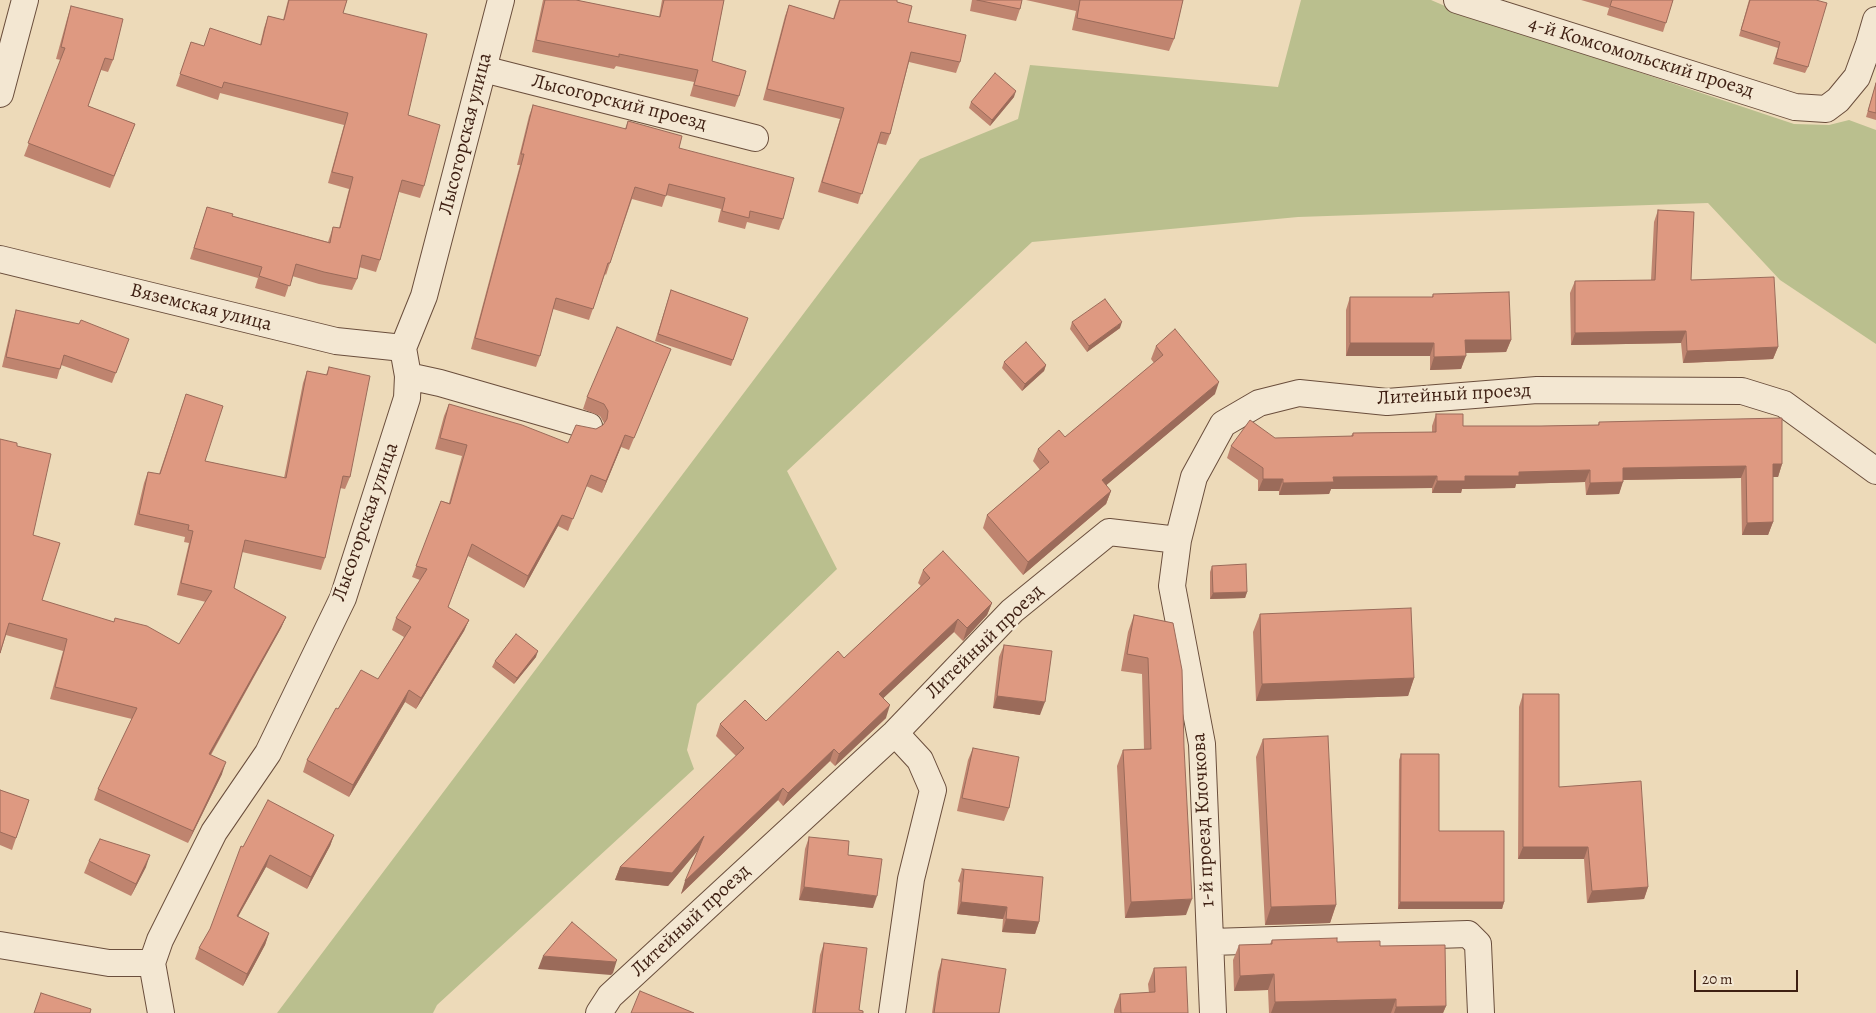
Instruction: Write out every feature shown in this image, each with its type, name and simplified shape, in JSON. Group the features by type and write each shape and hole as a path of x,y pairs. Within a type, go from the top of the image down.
{"street":[{"path":"0,94 25,0"},
{"name":"Лысогорская улица","path":"161,1013 152,963 160,940 214,832 268,753 343,598 407,398 408,376 403,348 424,296 501,0"},
{"name":"4-й Комсомольский проезд","path":"1457,0 1795,107 1826,109 1838,100 1857,77 1876,20"},
{"name":"Лысогорский проезд","path":"483,69 755,138"},
{"name":"Вяземская улица","path":"0,259 336,341 403,348"},
{"path":"408,376 440,383 589,426"},
{"name":"Литейный проезд","path":"599,1013 610,996 895,732 1012,610 1109,532 1178,540 1194,476 1223,424 1259,403 1299,392 1387,402 1537,390 1742,391 1784,404 1876,471"},
{"name":"1-й проезд Клочкова","path":"1178,540 1172,586 1202,744 1213,1013"},
{"path":"892,1013 911,879 933,790 920,760 895,732"},
{"path":"1211,942 1468,934 1478,944 1481,1013"},
{"path":"0,945 109,963 152,963"}],"green space":[{"path":"1301,0 1431,0 1459,12 1794,124 1829,125 1849,120 1876,130 1876,344 1780,280 1708,203 1298,217 1032,242 787,471 837,569 697,704 687,750 694,769 437,1005 433,1013 277,1013 920,159 1018,119 1030,65 1278,87"}],"building":[{"path":"289,0 347,0 343,13 427,34 408,115 440,125 424,186 402,180 380,260 362,255 357,279 296,264 290,286 259,276 262,267 194,248 207,207 233,214 232,216 330,243 333,227 340,228 353,177 332,172 348,113 224,82 222,88 180,74 191,42 204,46 210,28 261,45 268,16 284,20"},
{"path":"545,0 576,0 660,17 664,0 724,0 712,61 746,71 739,96 694,85 698,70 619,54 619,57 536,40"},
{"path":"840,0 897,0 897,2 912,6 908,22 966,35 960,62 911,52 890,134 881,132 862,194 822,182 844,108 767,89 789,5 834,19"},
{"path":"977,0 1022,0 1020,9"},
{"path":"1080,0 1183,0 1174,39 1077,18"},
{"path":"1612,0 1673,0 1666,23 1610,6"},
{"path":"1750,0 1816,0 1827,3 1808,67 1776,58 1780,42 1741,30"},
{"path":"71,6 123,19 113,60 105,58 88,106 135,124 114,176 28,143 65,48 61,47"},
{"path":"995,73 1016,91 992,120 971,102"},
{"path":"1876,83 1876,113 1868,111"},
{"path":"533,105 626,129 628,121 682,136 679,148 794,178 783,219 750,211 749,218 722,211 725,198 669,184 666,196 635,187 593,309 556,298 540,356 475,338 524,154 521,154"},
{"path":"1658,210 1694,212 1691,280 1774,277 1778,347 1687,351 1686,331 1575,333 1575,281 1655,280"},
{"path":"671,290 748,318 733,360 658,334"},
{"path":"1509,292 1511,340 1465,340 1466,356 1434,357 1434,343 1350,343 1350,297 1433,297 1433,294"},
{"path":"1105,299 1122,322 1089,346 1072,322"},
{"path":"16,310 79,324 81,320 129,339 116,373 64,355 60,369 6,357"},
{"path":"617,327 671,349 634,438 625,435 606,481 591,475 573,519 562,515 528,576 472,544 448,607 469,620 421,698 409,690 353,785 307,760 336,708 338,709 361,670 378,679 411,627 396,618 427,569 416,566 441,501 450,504 467,445 440,438 449,404 522,425 568,443 576,425 596,429 603,425 607,419 608,411 604,404 587,397"},
{"path":"1175,329 1219,382 1102,480 1111,491 1028,562 987,515 1049,462 1038,449 1059,430 1065,437 1163,355 1156,346"},
{"path":"1026,342 1046,365 1025,384 1004,362"},
{"path":"329,367 370,376 350,477 343,476 325,558 245,540 234,588 286,617 209,754 226,762 193,831 98,789 137,708 55,687 67,639 9,623 0,653 0,439 17,443 17,446 51,454 33,535 60,543 42,600 114,622 115,618 147,626 179,644 212,591 181,583 193,531 188,530 189,525 139,514 148,472 160,474 186,394 223,406 205,461 286,478 307,371 327,375"},
{"path":"1436,414 1463,414 1463,426 1599,425 1599,422 1782,418 1782,464 1773,464 1773,522 1747,523 1746,466 1623,468 1623,482 1590,483 1590,470 1519,472 1519,476 1465,476 1465,481 1437,481 1437,476 1333,477 1334,482 1283,483 1283,479 1263,479 1263,468 1231,446 1250,420 1275,438 1353,436 1353,433 1436,432"},
{"path":"943,551 992,603 967,628 958,619 879,694 890,705 839,754 834,749 788,793 783,788 685,881 704,836 672,873 620,867 744,748 720,724 745,700 766,721 838,651 844,658 930,578 923,570"},
{"path":"1246,564 1247,592 1213,593 1212,566"},
{"path":"1411,608 1414,678 1262,684 1260,614"},
{"path":"1134,615 1173,623 1182,670 1192,899 1131,902 1123,750 1151,749 1148,658 1127,654"},
{"path":"516,634 538,651 517,678 495,661"},
{"path":"1004,645 1052,651 1045,702 997,696"},
{"path":"1523,694 1559,694 1559,787 1641,781 1648,887 1592,891 1588,847 1523,847"},
{"path":"1328,736 1336,905 1271,907 1263,739"},
{"path":"973,748 1019,757 1009,808 962,798"},
{"path":"1401,754 1439,754 1439,831 1504,831 1504,902 1400,902"},
{"path":"0,790 29,800 16,838 0,832"},
{"path":"268,800 334,835 311,877 270,855 237,916 269,933 247,974 199,948 210,929 241,846 243,847"},
{"path":"809,837 849,841 848,855 882,859 877,896 804,887"},
{"path":"100,839 150,855 136,884 89,861"},
{"path":"962,869 1043,877 1039,922 1006,919 1007,907 961,902 964,870"},
{"path":"572,922 617,960 615,962 543,956"},
{"path":"1337,938 1337,942 1380,941 1380,946 1445,945 1446,1006 1396,1007 1396,999 1275,1002 1274,974 1240,976 1239,945 1272,944 1272,940"},
{"path":"824,943 867,948 859,1010 863,1011 863,1013 815,1013"},
{"path":"942,959 1006,969 999,1013 934,1013"},
{"path":"1186,967 1188,1013 1121,1013 1120,994 1155,992 1154,968"},
{"path":"640,991 694,1013 631,1013"},
{"path":"41,993 91,1009 90,1013 34,1013"}]}
